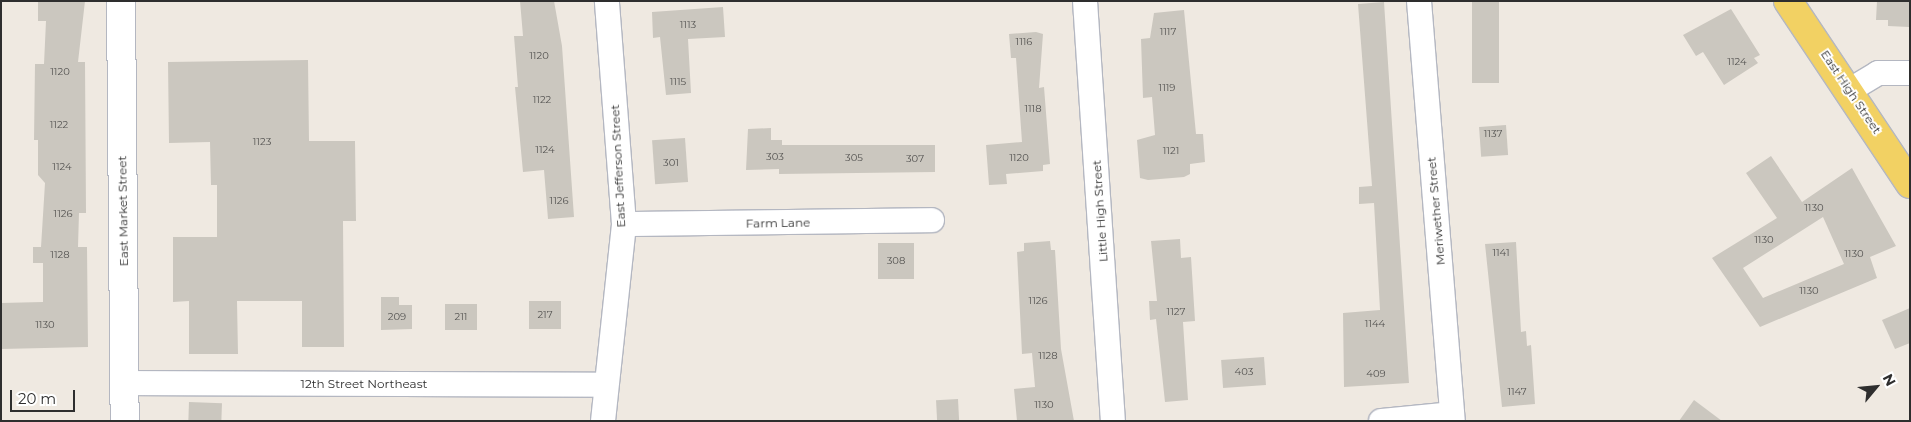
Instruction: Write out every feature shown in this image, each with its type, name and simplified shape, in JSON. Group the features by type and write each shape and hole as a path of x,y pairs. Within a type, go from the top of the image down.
{"main road":[{"name":"East Market Street","path":"120,1 125,421"},
{"name":"East High Street","path":"1788,1 1850,90 1910,184"}],"street":[{"name":"East Jefferson Street","path":"603,421 604,385 624,224 607,1"},
{"name":"Little High Street","path":"1085,1 1113,421"},
{"name":"Meriwether Street","path":"1418,1 1453,418"},
{"path":"1850,90 1878,73 1910,73"},
{"name":"Farm Lane","path":"624,224 932,220"},
{"name":"12th Street Northeast","path":"125,383 604,385"},
{"path":"1381,421 1453,418"}],"building":[{"path":"38,1 85,1 78,62 85,62 86,213 79,213 78,247 87,247 88,347 1,349 1,303 43,302 43,263 33,263 33,247 41,247 45,183 38,175 38,140 34,140 35,64 44,64 46,21 38,21"},
{"path":"520,1 554,1 562,46 574,217 548,219 544,170 523,172 515,87 518,87 514,36 523,36"},
{"path":"1472,1 1499,1 1499,83 1472,83"},
{"path":"1877,1 1910,1 1909,27 1888,26 1888,20 1876,20"},
{"path":"1384,2 1409,383 1344,387 1343,313 1380,310 1374,203 1359,204 1359,187 1372,186 1358,4"},
{"path":"723,7 725,37 688,39 691,93 666,95 660,37 653,38 652,12"},
{"path":"1731,9 1760,55 1754,58 1758,63 1724,85 1703,52 1696,56 1683,35"},
{"path":"1184,10 1196,134 1203,134 1205,162 1190,164 1190,174 1184,177 1148,180 1140,178 1137,140 1155,135 1152,97 1143,98 1141,39 1150,38 1154,13"},
{"path":"1036,32 1043,34 1039,88 1044,87 1050,164 1043,165 1043,171 1006,174 1007,184 989,185 986,145 1022,142 1016,58 1011,58 1009,34"},
{"path":"308,60 309,141 355,141 356,221 343,221 344,347 302,347 302,301 237,301 238,354 189,354 189,301 173,302 173,237 217,237 217,185 211,185 210,142 169,143 168,62"},
{"path":"1506,125 1508,155 1481,157 1479,127"},
{"path":"771,128 771,140 782,140 782,145 935,145 935,172 779,174 779,169 746,170 748,129"},
{"path":"685,138 688,182 655,184 652,140"},
{"path":"1771,156 1802,202 1852,168 1896,246 1870,257 1877,278 1760,327 1712,258 1777,218 1746,173","holes":["1823,217 1844,264 1763,298 1743,268"]},
{"path":"1180,239 1181,258 1191,257 1195,321 1183,322 1188,400 1165,402 1156,319 1150,320 1149,301 1157,301 1151,241"},
{"path":"1050,241 1051,250 1055,250 1061,349 1074,421 1017,421 1014,389 1035,387 1032,353 1022,354 1017,252 1024,251 1024,243"},
{"path":"1516,242 1521,332 1526,331 1527,346 1531,345 1535,404 1502,407 1485,244"},
{"path":"878,243 914,243 914,279 878,279"},
{"path":"381,297 399,297 399,305 412,305 412,329 381,330"},
{"path":"529,301 561,301 561,329 529,329"},
{"path":"445,304 477,304 477,330 445,330"},
{"path":"1910,308 1910,343 1895,349 1882,320"},
{"path":"1264,357 1266,385 1223,388 1221,360"},
{"path":"958,399 959,421 937,421 936,400"},
{"path":"1694,400 1722,421 1679,421"},
{"path":"189,402 222,403 221,421 188,421"}]}
